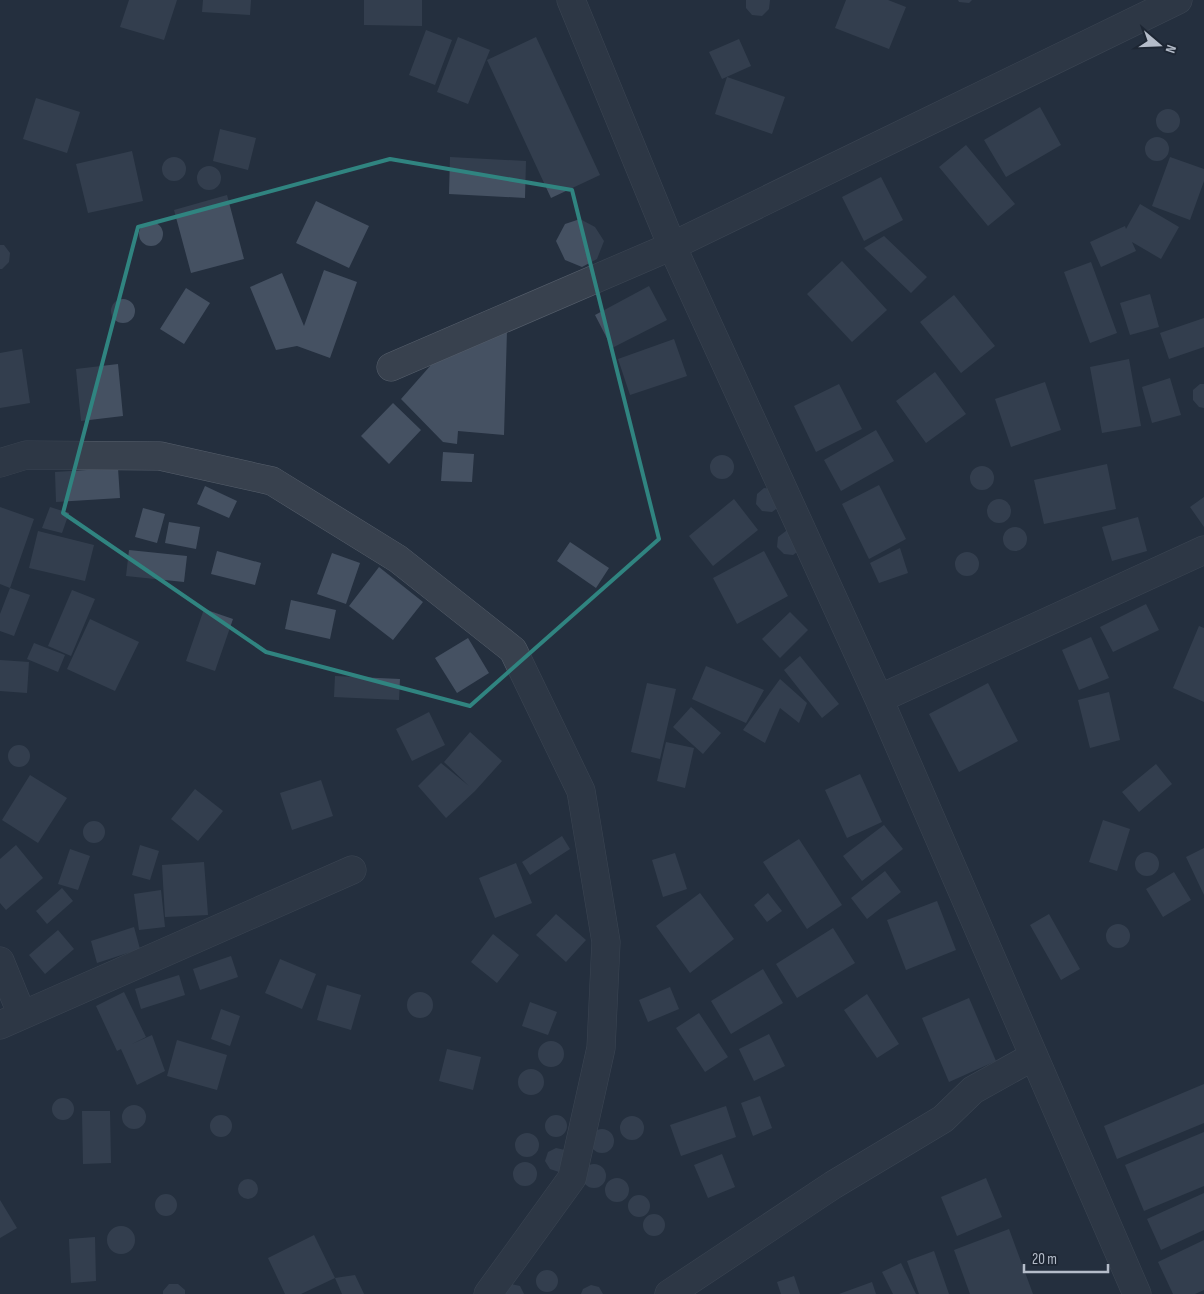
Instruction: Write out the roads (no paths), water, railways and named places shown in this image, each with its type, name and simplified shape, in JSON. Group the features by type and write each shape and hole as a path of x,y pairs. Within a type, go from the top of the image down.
{"street":[{"path":"571,0 672,246 879,699 1137,1294"},
{"path":"391,367 672,246 1178,0"},
{"path":"0,463 26,455 160,456 272,481 398,559 513,650 581,791 606,951 601,1048 572,1178 488,1294"},
{"path":"879,699 1204,550"},
{"path":"0,961 11,1020 352,870"},
{"path":"669,1294 833,1185 943,1119 973,1090 1034,1056"}]}
